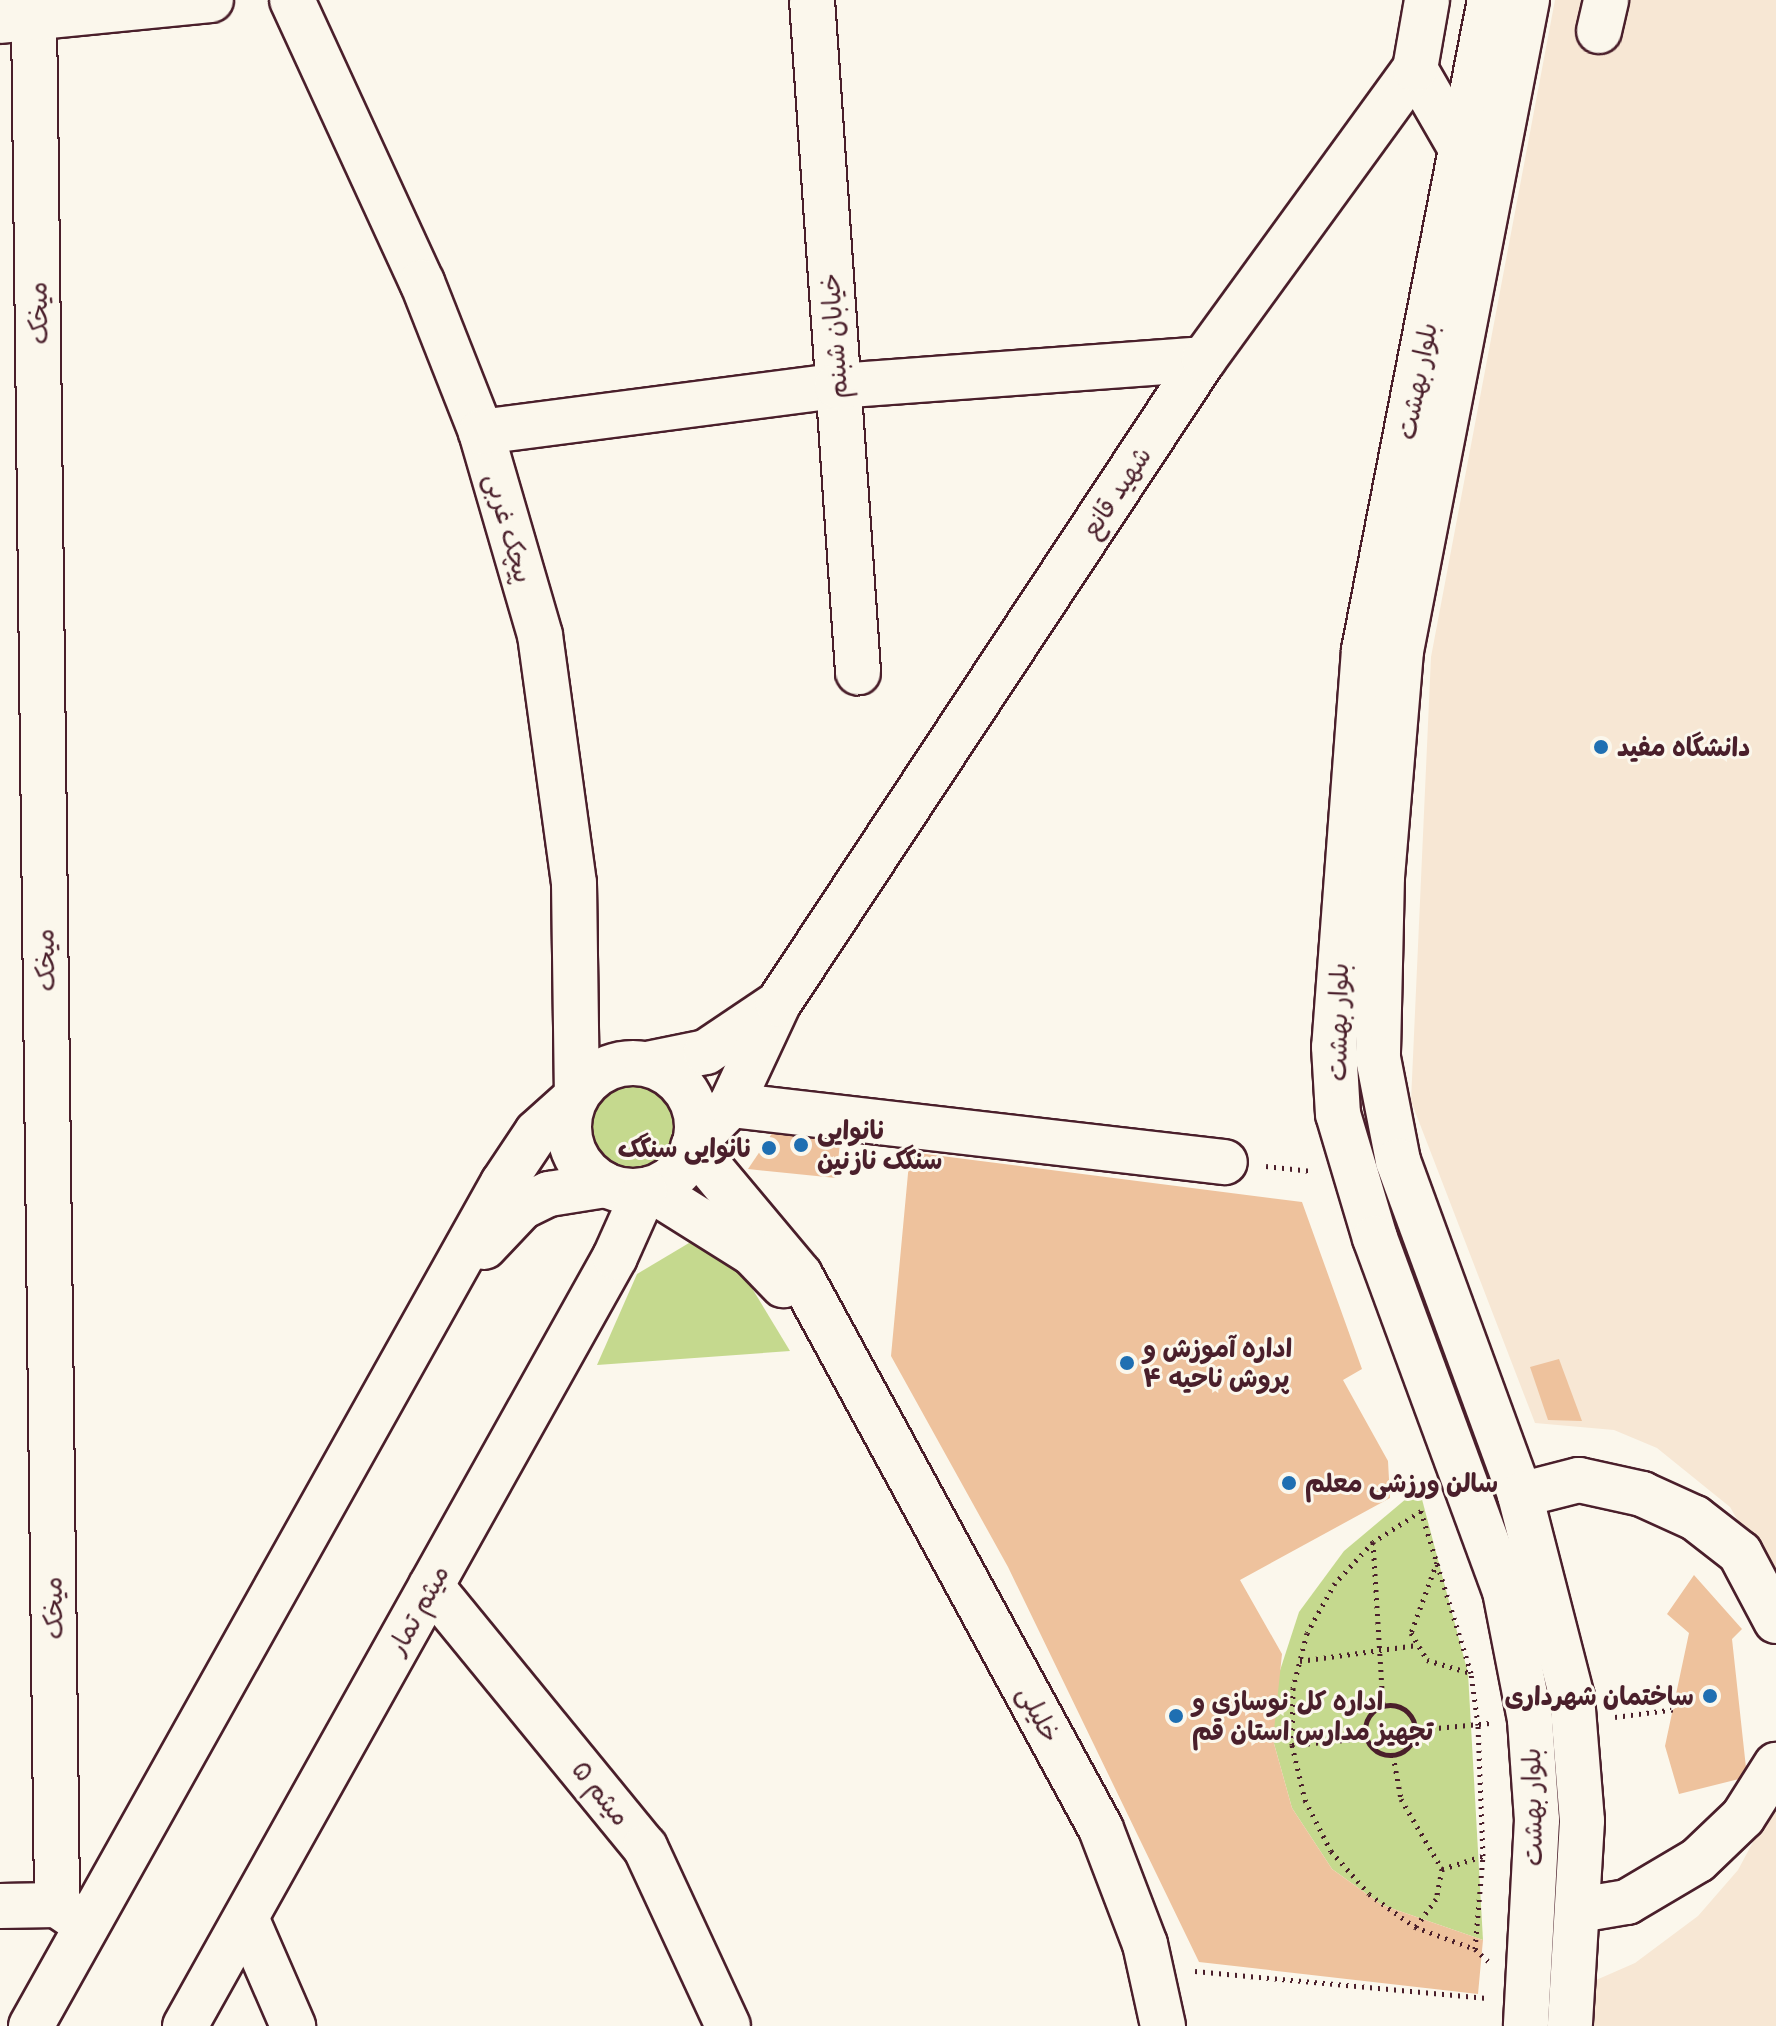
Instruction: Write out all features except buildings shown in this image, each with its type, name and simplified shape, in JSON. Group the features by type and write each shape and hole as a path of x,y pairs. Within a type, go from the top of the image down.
{"street":[{"path":"17,19 211,0"},
{"name":"پیچک غربی","path":"292,0 422,282 481,432 540,635 559,737 577,1015 602,1080"},
{"name":"خیابان شبنم","path":"812,0 858,672"},
{"path":"1427,0 1415,69 1463,152"},
{"name":"بلوار بهشت","path":"1490,0 1463,152 1364,650 1334,1047 1338,1114 1375,1238 1505,1591 1530,1720 1537,1820 1527,2014"},
{"name":"بلوار بهشت","path":"1527,0 1401,651 1382,876 1378,1058 1398,1161 1520,1495 1574,1723 1579,1910 1570,2026"},
{"name":"میخک","path":"17,19 72,1915"},
{"name":"شهید قانع","path":"778,1004 1204,359 1415,69"},
{"path":"481,432 837,386 1204,359"},
{"path":"420,1337 498,1227 522,1207 633,1188 677,1174 694,1145 731,1105 778,1004"},
{"path":"31,2026 72,1915 420,1337 503,1183 537,1132 602,1080 706,1052 778,1004"},
{"path":"602,1080 682,1085 697,1122 694,1145 800,1275 879,1416"},
{"path":"602,1080 569,1124 574,1155 752,1253 791,1294 879,1416"},
{"path":"731,1105 1225,1162"},
{"name":"میثم تمار","path":"185,2026 431,1586 633,1188"},
{"name":"خلیلی","path":"879,1416 1101,1829 1150,1967 1163,2026"},
{"path":"1520,1495 1579,1480 1642,1494 1695,1518 1740,1553 1776,1621"},
{"name":"میثم ۵","path":"431,1586 645,1847 728,2026"},
{"path":"1579,1910 1627,1902 1698,1860 1743,1817 1776,1765"},
{"path":"0,1906 72,1915"},
{"path":"247,1920 293,2026"}],"path":[{"path":"1421,1511 1471,1673 1478,1725 1483,1856 1475,1949 1415,1927 1369,1894 1331,1851 1305,1800 1292,1745 1300,1661 1335,1583 1373,1542 1421,1511"},
{"path":"1373,1542 1376,1651 1383,1706"},
{"path":"1437,1562 1416,1605 1411,1633 1417,1645 1441,1668 1471,1673"},
{"path":"1300,1661 1417,1645"},
{"path":"1383,1706 1398,1706 1415,1730 1409,1747 1393,1755 1377,1752 1366,1738 1365,1725 1383,1706"},
{"path":"1574,1723 1676,1709"},
{"path":"1415,1730 1530,1720"},
{"path":"1292,1745 1366,1738"},
{"path":"1393,1755 1401,1799 1442,1869 1436,1899 1415,1927"},
{"path":"1442,1869 1483,1856"},
{"path":"1150,1967 1527,2014"}],"shaded area":[{"name":"دانشگاه مفید","path":"1555,0 1776,0 1776,1587 1730,1507 1657,1448 1614,1430 1535,1423 1411,1101 1431,657"},
{"path":"1776,1799 1776,2026 1584,2026 1587,1984 1635,1963 1698,1916 1738,1870"}],"green space":[{"path":"632,1081 649,1084 664,1094 674,1109 677,1126 674,1143 664,1158 649,1168 632,1171 615,1168 600,1158 590,1143 587,1126 590,1109 600,1094 615,1084"},
{"path":"689,1243 707,1245 741,1270 790,1351 597,1365 637,1274"},
{"path":"1419,1488 1468,1673 1483,1940 1382,1905 1332,1869 1292,1808 1273,1740 1273,1692 1299,1612 1344,1551"}],"place":[{"name":"دانشگاه مفید","path":"1601,747"},
{"name":"نانوایی سنگک نازنین","path":"801,1145"},
{"name":"نانوایی سنگک","path":"769,1148"},
{"name":"اداره آموزش و پروش ناحیه ۴","path":"1127,1363"},
{"name":"سالن ورزشی معلم","path":"1289,1483"},
{"name":"ساختمان شهرداری","path":"1710,1696"},
{"name":"اداره کل نوسازی و تجهیز مدارس استان قم","path":"1176,1716"}]}
